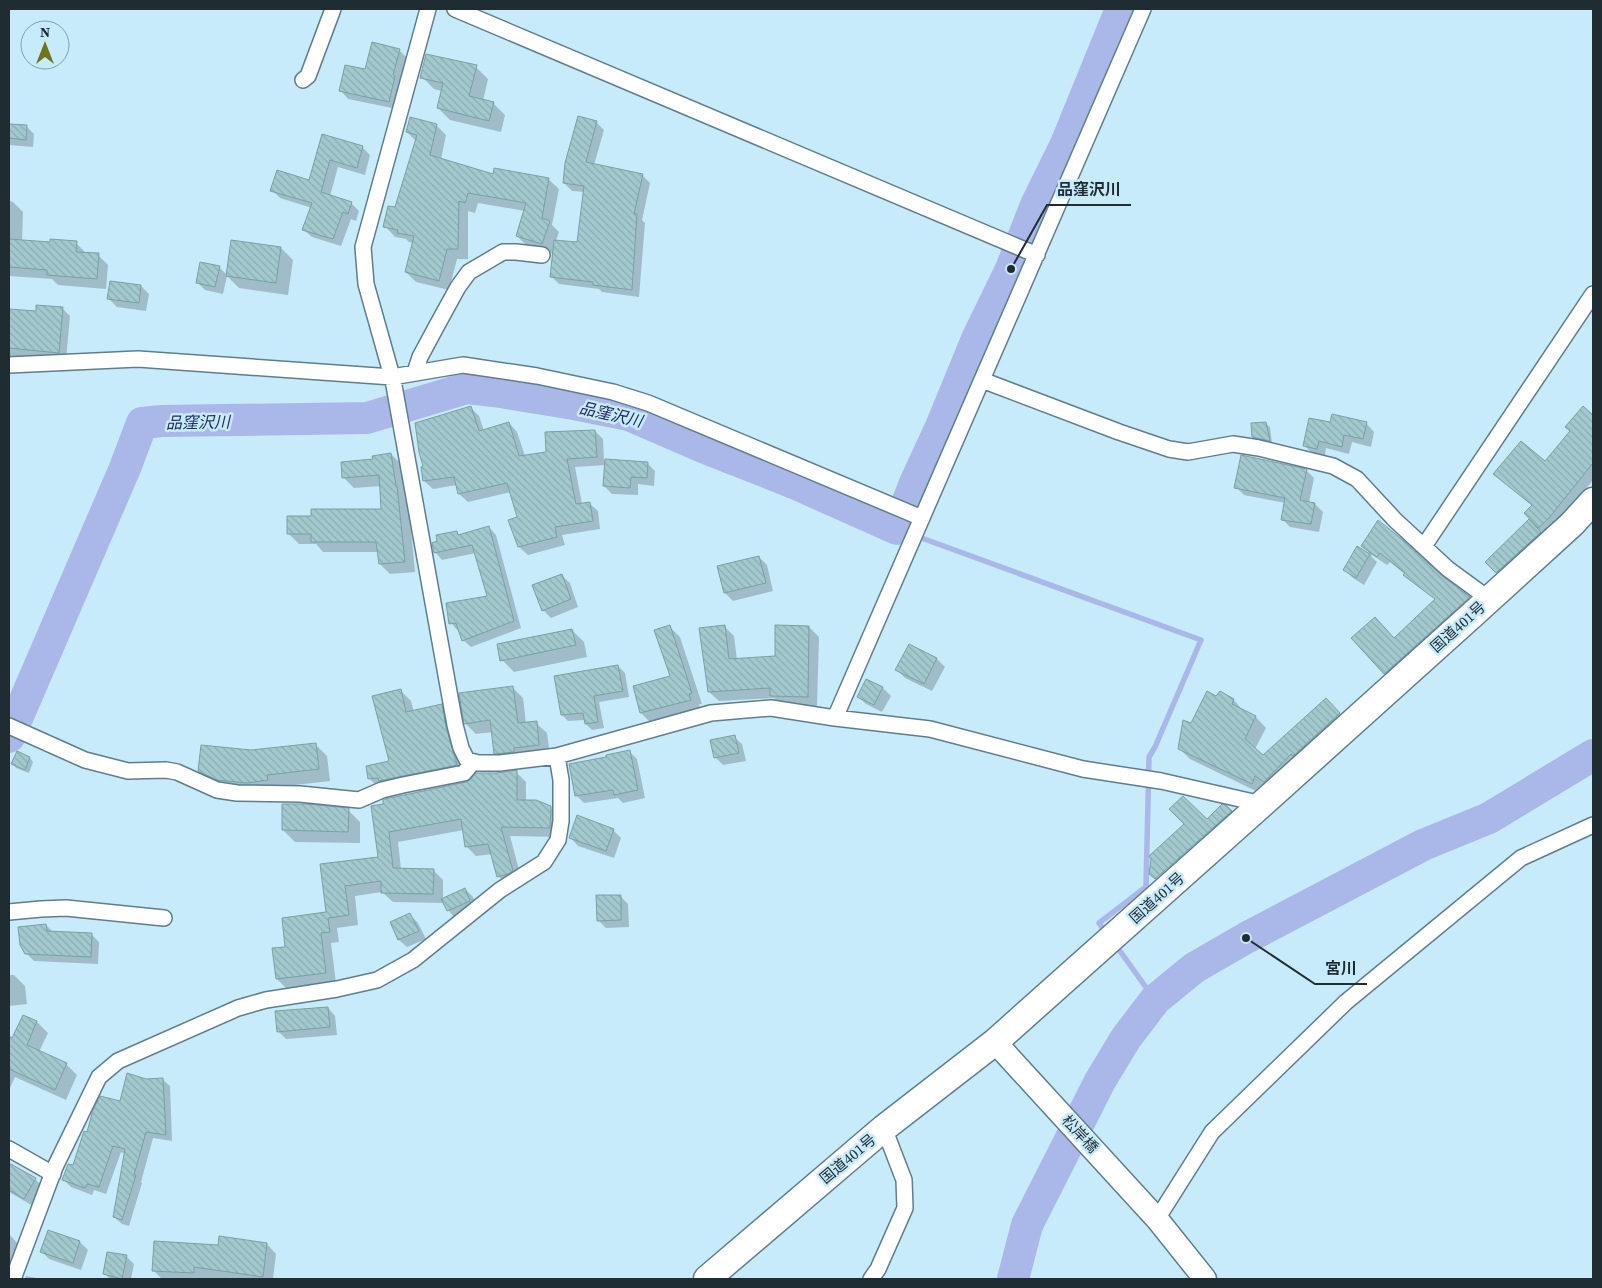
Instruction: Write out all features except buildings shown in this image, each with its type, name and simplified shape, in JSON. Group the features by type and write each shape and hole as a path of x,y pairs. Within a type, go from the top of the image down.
{"highway":[{"name":"国道401号","path":"707,1279 884,1128 1002,1050 1262,804 1572,524 1593,501"}],"main road":[{"name":"松岸橋","path":"1002,1050 1153,1215 1205,1279"}],"street":[{"path":"303,80 308,76 333,9"},
{"path":"428,9 363,247 366,284 392,377 455,725 461,748 467,760 478,763 500,763 557,756 711,713 771,708 835,718 930,729 1082,769 1161,781 1262,804"},
{"path":"455,9 1037,254"},
{"path":"835,718 1143,9"},
{"path":"415,372 420,357 435,329 458,287 469,272 503,252 542,254"},
{"path":"1424,546 1593,294"},
{"path":"9,364 138,360 392,377 463,365 537,376 613,392 648,402 922,518"},
{"path":"982,380 1168,449 1188,452 1232,444 1259,448 1333,466 1356,479 1395,520 1448,569 1490,599"},
{"path":"9,726 85,760 128,771 166,770 176,772 217,790 237,792 300,794 359,800 382,790 403,784 464,773 473,762"},
{"path":"12,1279 53,1174 99,1077 118,1061 238,1008 266,1000 336,989 377,980 413,960 500,890 544,862 558,840 562,821 562,780 557,756"},
{"path":"1153,1215 1212,1132 1346,1002 1521,858 1593,826"},
{"path":"9,912 66,908 164,918"},
{"path":"871,1279 878,1269 905,1208 904,1180 884,1128"},
{"path":"9,1149 53,1174"}],"waterway":[{"name":"品窪沢川","path":"9,737 125,468 142,423 162,421 367,418 467,388 494,391 629,415 794,483 897,529 977,339 1011,269 1036,205 1066,144 1121,9"},
{"path":"897,529 1201,640 1149,757 1146,887 1099,923 1106,933"},
{"path":"1013,1279 1027,1225 1100,1081 1126,1038 1155,1000 1194,968 1246,938 1423,845 1489,818 1593,755"},
{"path":"1115,944 1155,1000"}],"place":[{"name":"品窪沢川","path":"1011,269"},
{"name":"宮川","path":"1246,938"}]}
